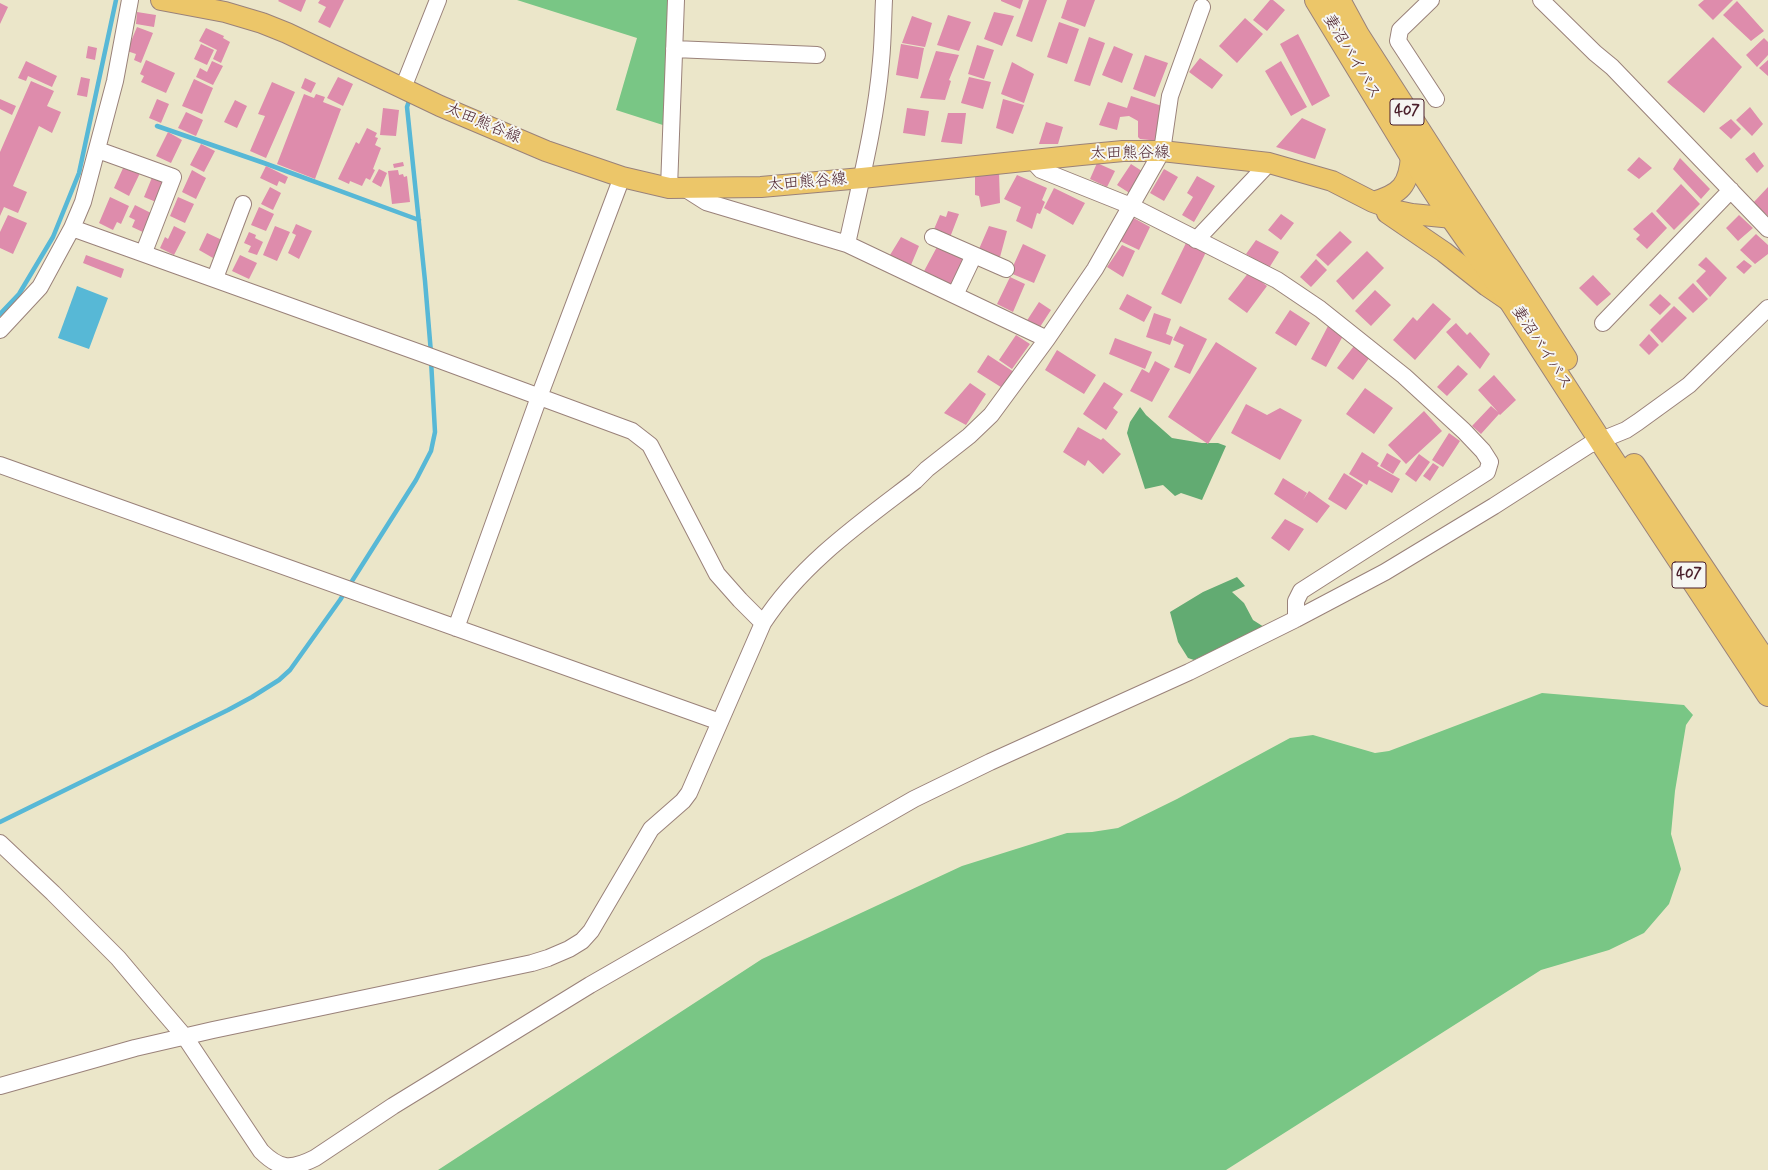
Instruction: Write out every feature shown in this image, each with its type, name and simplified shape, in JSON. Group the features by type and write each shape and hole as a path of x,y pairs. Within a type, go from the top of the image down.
{"highway":[{"name":"妻沼バイパス","path":"1316,0 1411,156 1451,217 1768,665"},
{"name":"妻沼バイパス","path":"1339,0 1358,35 1478,222 1612,445 1768,695"}],"main road":[{"name":"太田熊谷線","path":"161,0 227,6 402,88 546,151 622,177 677,188 761,187 862,178 1031,159 1123,151 1162,151 1269,163 1332,181 1373,202 1412,214 1451,217 1478,222"},
{"path":"1373,202 1387,198 1405,185 1410,172 1411,156"},
{"path":"1373,202 1444,252 1510,302"}],"street":[{"path":"0,330 40,287 72,228 83,202 98,150 115,81 130,0"},
{"path":"402,88 424,38 438,0"},
{"path":"676,0 674,49 677,188 706,202 847,244 1047,339"},
{"path":"847,244 862,178 881,62 884,0"},
{"path":"1431,0 1400,30 1398,41 1436,99"},
{"path":"1541,0 1595,53 1612,67 1768,230"},
{"path":"0,1086 135,1048 532,963 569,950 582,941 595,926 651,829 686,797 763,623 774,607 802,575 830,548 915,481 927,469 969,436 991,415 1047,339 1095,269 1162,151 1170,96 1202,7"},
{"path":"674,49 817,54"},
{"path":"98,150 172,177 144,252"},
{"path":"1031,159 1041,170 1131,206 1277,280 1320,309 1404,376 1464,431 1483,451 1490,462 1487,472 1301,590 1296,601 1296,619"},
{"path":"1196,240 1269,163"},
{"path":"456,628 539,397 622,177"},
{"path":"1603,323 1731,190"},
{"path":"215,278 243,204"},
{"path":"72,228 144,252 632,431 650,445 717,574 763,623"},
{"path":"933,237 1006,269"},
{"path":"954,295 974,254"},
{"path":"0,843 118,958 185,1037 273,1167 295,1166 316,1158 393,1106 590,985 914,799 990,762 1189,672 1296,619 1385,572 1494,506 1589,445 1612,445 1638,422 1689,385 1768,308"},
{"path":"0,464 720,722"}],"green space":[{"path":"517,0 672,0 666,126 616,110 637,38"},
{"path":"1140,407 1146,415 1172,438 1202,443 1218,443 1226,446 1202,500 1181,493 1175,496 1163,485 1145,489 1127,433 1130,422"},
{"path":"1237,577 1245,586 1232,592 1244,603 1253,620 1264,627 1194,660 1188,658 1178,642 1170,612 1203,592"},
{"path":"1542,693 1684,705 1693,715 1686,725 1675,791 1671,834 1681,869 1669,904 1644,933 1609,950 1541,970 1226,1170 438,1170 762,959 962,866 1067,833 1092,832 1118,828 1177,799 1290,738 1313,735 1375,753 1389,751"}],"water":[{"path":"77,286 108,298 89,349 58,338"}],"building":[{"path":"306,0 301,12 278,1"},
{"path":"320,0 344,0 330,28 318,22 326,7 318,3"},
{"path":"1001,0 1023,0 1020,9"},
{"path":"1029,0 1047,0 1032,42 1016,36"},
{"path":"1067,0 1095,0 1085,27 1061,18"},
{"path":"1270,0 1273,0 1285,10 1267,31 1253,20"},
{"path":"1704,0 1733,0 1713,20 1698,5"},
{"path":"1737,1 1764,31 1751,41 1723,15"},
{"path":"0,3 8,7 0,24"},
{"path":"137,12 156,15 154,27 136,24"},
{"path":"994,12 1014,16 1002,46 984,39"},
{"path":"948,15 971,22 959,51 937,45"},
{"path":"912,16 932,23 925,47 902,43"},
{"path":"1245,18 1263,34 1237,63 1219,46"},
{"path":"1059,22 1079,29 1067,64 1047,57"},
{"path":"137,27 153,33 141,63 134,60 136,54 127,51"},
{"path":"206,28 224,36 223,38 230,42 221,63 213,59 217,50 199,41"},
{"path":"1298,34 1330,96 1312,106 1280,44"},
{"path":"1089,37 1105,43 1090,86 1074,81"},
{"path":"1713,37 1742,67 1704,113 1667,82"},
{"path":"1764,38 1768,42 1768,55 1757,67 1746,55"},
{"path":"201,44 214,50 207,65 194,59"},
{"path":"901,44 924,48 918,79 896,75"},
{"path":"977,45 994,50 984,79 968,74"},
{"path":"88,46 97,48 95,60 86,58"},
{"path":"1114,46 1133,54 1122,83 1102,75"},
{"path":"936,51 959,55 949,80 951,81 945,100 920,98"},
{"path":"1145,55 1168,63 1155,97 1133,89"},
{"path":"1200,58 1223,75 1212,89 1189,72"},
{"path":"146,60 175,73 166,93 141,82 144,76 140,74"},
{"path":"1768,60 1768,76 1759,68"},
{"path":"26,61 57,76 52,87 28,76 26,81 18,78"},
{"path":"212,61 223,66 213,85 196,77 200,68 207,72"},
{"path":"1281,61 1307,107 1291,116 1265,71"},
{"path":"1012,62 1034,74 1024,103 1001,94"},
{"path":"81,77 90,79 87,97 77,95"},
{"path":"338,77 353,84 343,106 327,98"},
{"path":"969,77 991,82 983,109 961,103"},
{"path":"305,78 316,83 311,93 301,88"},
{"path":"194,79 213,88 202,114 182,106"},
{"path":"31,81 54,91 47,106 61,112 52,133 39,126 13,186 27,192 18,213 4,207 0,216 0,152"},
{"path":"272,82 295,92 266,158 250,151 265,116 258,114"},
{"path":"304,94 314,98 316,94 325,97 323,102 341,109 315,179 277,164"},
{"path":"1131,96 1162,106 1159,141 1140,139 1138,137 1138,121 1129,116 1120,117 1117,130 1099,125 1108,102 1127,108"},
{"path":"0,99 16,106 12,115 0,109"},
{"path":"157,99 169,104 161,123 149,118"},
{"path":"1003,99 1024,105 1013,134 996,128"},
{"path":"235,100 247,106 237,128 224,122"},
{"path":"1750,107 1763,124 1752,136 1736,120"},
{"path":"383,108 399,110 396,136 380,135"},
{"path":"907,108 929,111 925,136 903,133"},
{"path":"186,112 203,120 196,136 178,128"},
{"path":"948,113 966,113 962,144 941,142"},
{"path":"1302,118 1326,129 1315,159 1276,147"},
{"path":"1731,119 1741,129 1731,139 1719,128"},
{"path":"1046,122 1063,127 1058,144 1039,144"},
{"path":"367,128 377,133 375,137 378,138 375,145 381,148 373,169 375,170 370,180 366,178 362,186 350,181 349,184 338,179 356,142 359,144"},
{"path":"168,132 182,140 171,163 156,156"},
{"path":"201,144 215,151 204,172 190,165"},
{"path":"1754,152 1764,166 1757,173 1745,159"},
{"path":"1639,157 1652,168 1639,179 1627,170"},
{"path":"1680,158 1710,189 1701,199 1673,169"},
{"path":"403,162 404,166 394,168 393,164"},
{"path":"1097,163 1115,171 1107,187 1090,179"},
{"path":"1131,164 1145,173 1131,194 1117,185"},
{"path":"124,166 140,173 129,196 114,188"},
{"path":"266,166 288,177 285,184 279,181 277,186 260,178"},
{"path":"379,169 387,173 381,187 372,182"},
{"path":"1164,169 1178,177 1164,201 1150,193"},
{"path":"192,170 206,178 196,199 182,192"},
{"path":"398,170 399,175 403,174 404,177 407,176 410,202 392,204 388,171"},
{"path":"999,172 1000,203 981,207 979,196 975,195 975,176"},
{"path":"153,175 165,180 156,202 144,197"},
{"path":"1017,175 1047,188 1042,200 1045,202 1040,214 1037,213 1032,229 1016,221 1021,207 1004,199"},
{"path":"1197,176 1215,186 1194,222 1182,215 1193,197 1187,193"},
{"path":"1681,184 1700,204 1674,230 1656,211"},
{"path":"270,187 281,193 273,210 261,204"},
{"path":"1768,187 1768,216 1753,203"},
{"path":"1054,188 1085,203 1073,225 1044,208"},
{"path":"110,197 129,206 121,224 117,222 113,230 99,223"},
{"path":"178,197 194,204 185,223 170,216"},
{"path":"135,205 153,214 145,233 132,227 135,220 129,217"},
{"path":"259,207 274,214 266,231 251,225"},
{"path":"948,211 959,214 949,240 932,234 940,215 946,217"},
{"path":"1652,212 1667,228 1647,249 1636,239 1640,235 1633,229"},
{"path":"1281,214 1294,223 1281,240 1268,230"},
{"path":"8,215 27,223 13,254 0,248 0,232"},
{"path":"1739,215 1753,228 1738,241 1726,228"},
{"path":"1130,216 1150,227 1139,250 1118,240"},
{"path":"296,224 312,231 299,259 288,253 296,235 292,233"},
{"path":"174,226 186,232 174,255 160,248 165,237 168,239"},
{"path":"275,226 290,232 277,261 263,255"},
{"path":"989,226 1007,231 1000,257 979,249"},
{"path":"1340,231 1352,242 1328,266 1316,255"},
{"path":"249,232 256,235 255,238 263,242 257,255 248,252 251,246 244,243"},
{"path":"207,233 222,240 213,258 199,250"},
{"path":"1756,234 1768,245 1768,254 1755,264 1740,250"},
{"path":"901,237 919,246 911,265 890,255"},
{"path":"1256,240 1279,252 1269,268 1246,254"},
{"path":"1186,243 1206,252 1181,304 1161,294"},
{"path":"1023,244 1046,255 1034,283 1010,273"},
{"path":"938,245 966,255 952,287 923,273"},
{"path":"1122,245 1135,251 1123,277 1107,267"},
{"path":"1367,251 1384,268 1353,300 1336,281"},
{"path":"86,255 124,269 121,278 83,263"},
{"path":"240,255 257,263 249,279 232,271"},
{"path":"1706,257 1727,278 1710,297 1696,281 1706,271 1698,265"},
{"path":"1316,259 1327,270 1311,287 1300,277"},
{"path":"1744,260 1752,266 1744,274 1736,267"},
{"path":"1249,272 1267,286 1247,313 1228,299"},
{"path":"1593,275 1611,294 1597,306 1579,288"},
{"path":"1010,277 1025,284 1013,312 997,304"},
{"path":"1693,283 1708,299 1693,313 1678,298"},
{"path":"1375,290 1391,305 1371,326 1355,311"},
{"path":"1127,294 1152,307 1144,322 1119,309"},
{"path":"1660,294 1671,304 1660,315 1649,305"},
{"path":"1039,302 1051,310 1038,330 1026,322"},
{"path":"1433,303 1451,319 1415,360 1393,340 1413,317 1417,321"},
{"path":"1674,306 1687,318 1662,343 1650,330"},
{"path":"1290,310 1310,323 1296,346 1275,333"},
{"path":"1154,313 1171,319 1166,334 1173,337 1170,345 1146,337"},
{"path":"1456,323 1467,335 1470,332 1490,354 1480,369 1446,332"},
{"path":"1180,326 1207,339 1190,374 1174,367 1184,345 1173,340"},
{"path":"1328,326 1344,334 1326,367 1311,359"},
{"path":"1649,334 1659,345 1649,355 1639,345"},
{"path":"1016,335 1030,344 1012,369 999,360"},
{"path":"1115,338 1152,352 1145,369 1109,354"},
{"path":"1216,342 1257,368 1208,444 1168,417"},
{"path":"1354,346 1370,357 1353,380 1337,368"},
{"path":"1057,350 1096,375 1084,394 1045,370"},
{"path":"988,355 1014,372 1004,389 977,372"},
{"path":"1155,361 1170,369 1152,402 1130,391 1142,369 1149,373"},
{"path":"1458,365 1468,374 1447,396 1437,387"},
{"path":"1494,375 1516,400 1500,415 1499,414 1481,434 1472,426 1491,406 1498,412 1478,390"},
{"path":"1104,382 1123,394 1113,408 1118,412 1106,430 1083,414"},
{"path":"970,383 986,394 966,425 944,413"},
{"path":"1365,388 1393,408 1374,434 1346,414"},
{"path":"1246,404 1267,415 1280,408 1302,420 1280,460 1231,433"},
{"path":"1424,411 1442,431 1406,464 1388,445"},
{"path":"1078,427 1101,440 1103,438 1121,454 1103,474 1088,460 1085,466 1063,452"},
{"path":"1449,433 1460,441 1443,467 1432,460"},
{"path":"1362,452 1379,463 1377,466 1400,479 1392,493 1369,480 1367,485 1349,474"},
{"path":"1387,453 1401,461 1393,474 1380,466"},
{"path":"1419,454 1430,462 1416,482 1405,474"},
{"path":"1433,463 1439,467 1430,481 1423,476"},
{"path":"1344,473 1363,485 1346,510 1328,499"},
{"path":"1283,478 1307,493 1303,500 1309,491 1330,506 1317,523 1274,494"},
{"path":"1285,519 1304,529 1289,551 1271,538"}],"waterway":[{"path":"0,314 19,294 53,237 79,173 116,0"},
{"path":"410,98 407,107 431,353"},
{"path":"157,126 264,163 419,220"},
{"path":"0,822 228,710 279,680 290,670 340,600 416,480 431,451 435,432 431,360"}]}
